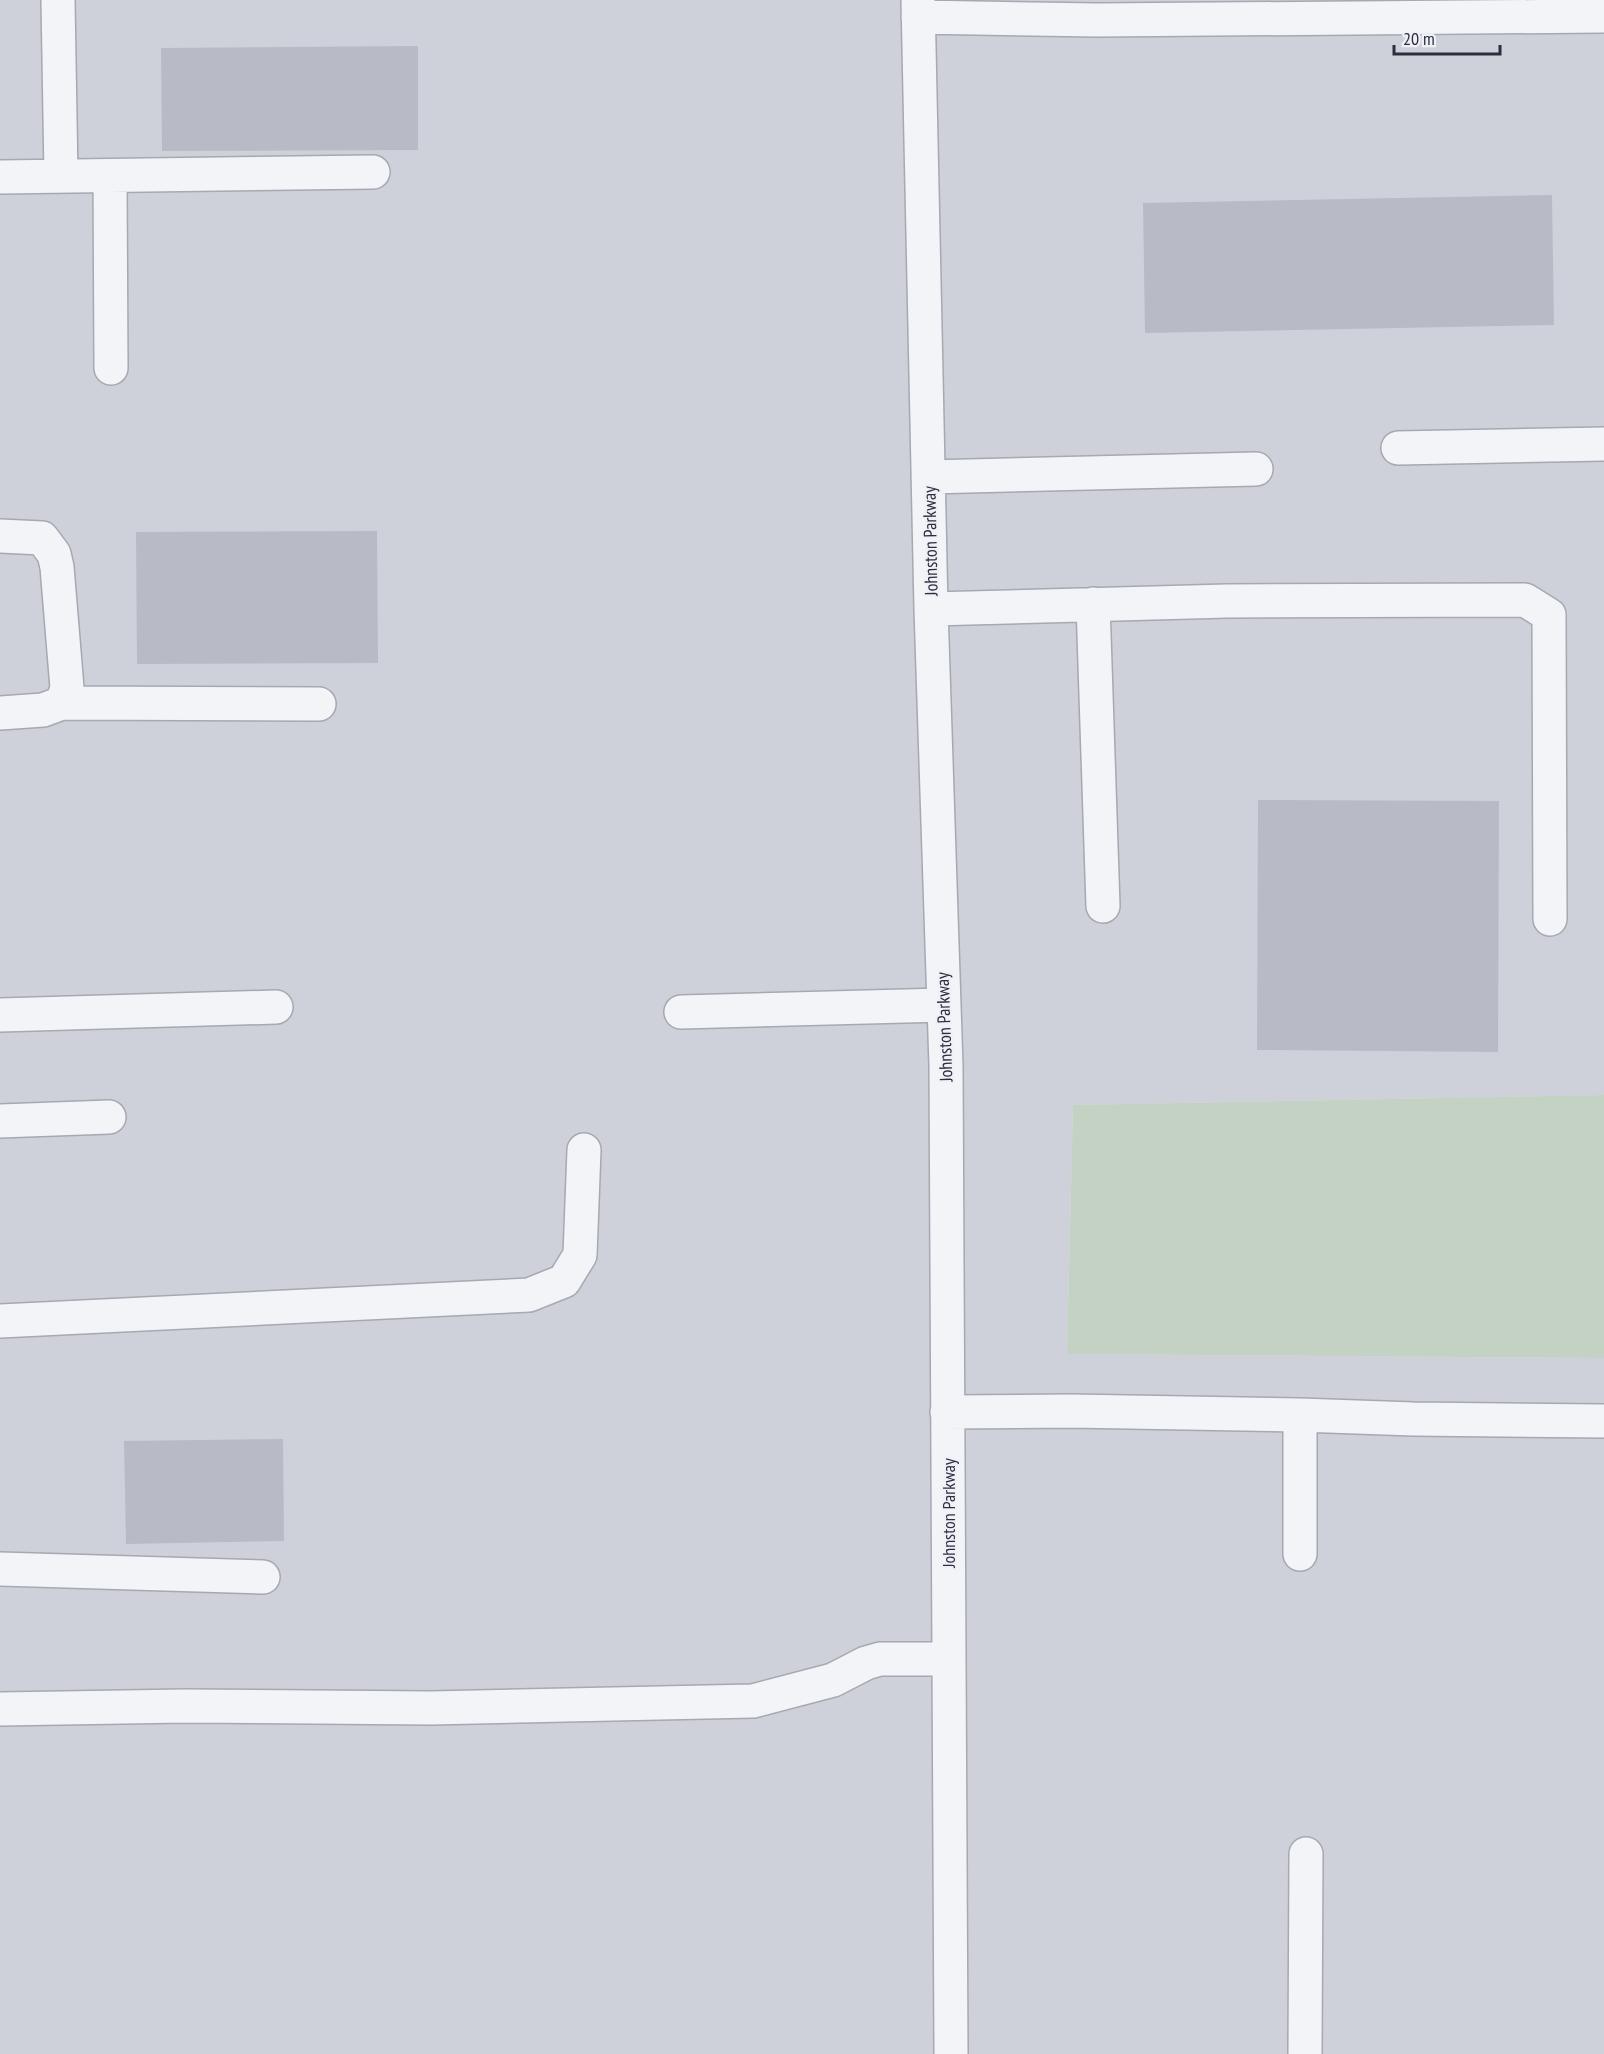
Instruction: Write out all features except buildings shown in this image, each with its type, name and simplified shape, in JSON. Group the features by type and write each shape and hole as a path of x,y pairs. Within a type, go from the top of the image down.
{"street":[{"path":"58,0 61,176"},
{"path":"918,8 1097,20 1604,16"},
{"name":"Johnston Parkway","path":"918,8 931,609 946,1078 951,2054"},
{"path":"0,177 373,172"},
{"path":"110,176 111,368"},
{"path":"1398,448 1604,444"},
{"path":"928,477 1256,469"},
{"path":"0,536 42,538 54,554 67,688 62,703"},
{"path":"931,609 1239,601 1525,600 1549,615 1550,919"},
{"path":"1093,604 1103,906"},
{"path":"0,713 43,710 62,703 319,704"},
{"path":"681,1012 944,1005"},
{"path":"0,1015 276,1007"},
{"path":"0,1121 109,1117"},
{"path":"0,1321 529,1295 564,1281 580,1255 584,1150"},
{"path":"947,1413 1071,1411 1604,1421"},
{"path":"1300,1415 1300,1554"},
{"path":"0,1569 263,1577"},
{"path":"0,1709 184,1706 431,1708 753,1701 833,1680 866,1663 880,1659 949,1659"},
{"path":"1305,2054 1306,1854"}],"shaded area":[{"path":"0,0 1604,0 1604,1095 1073,1105 1067,1354 1604,1358 1604,2054 0,2054"}],"green space":[{"path":"1604,1095 1604,1358 1067,1354 1073,1105"}]}
